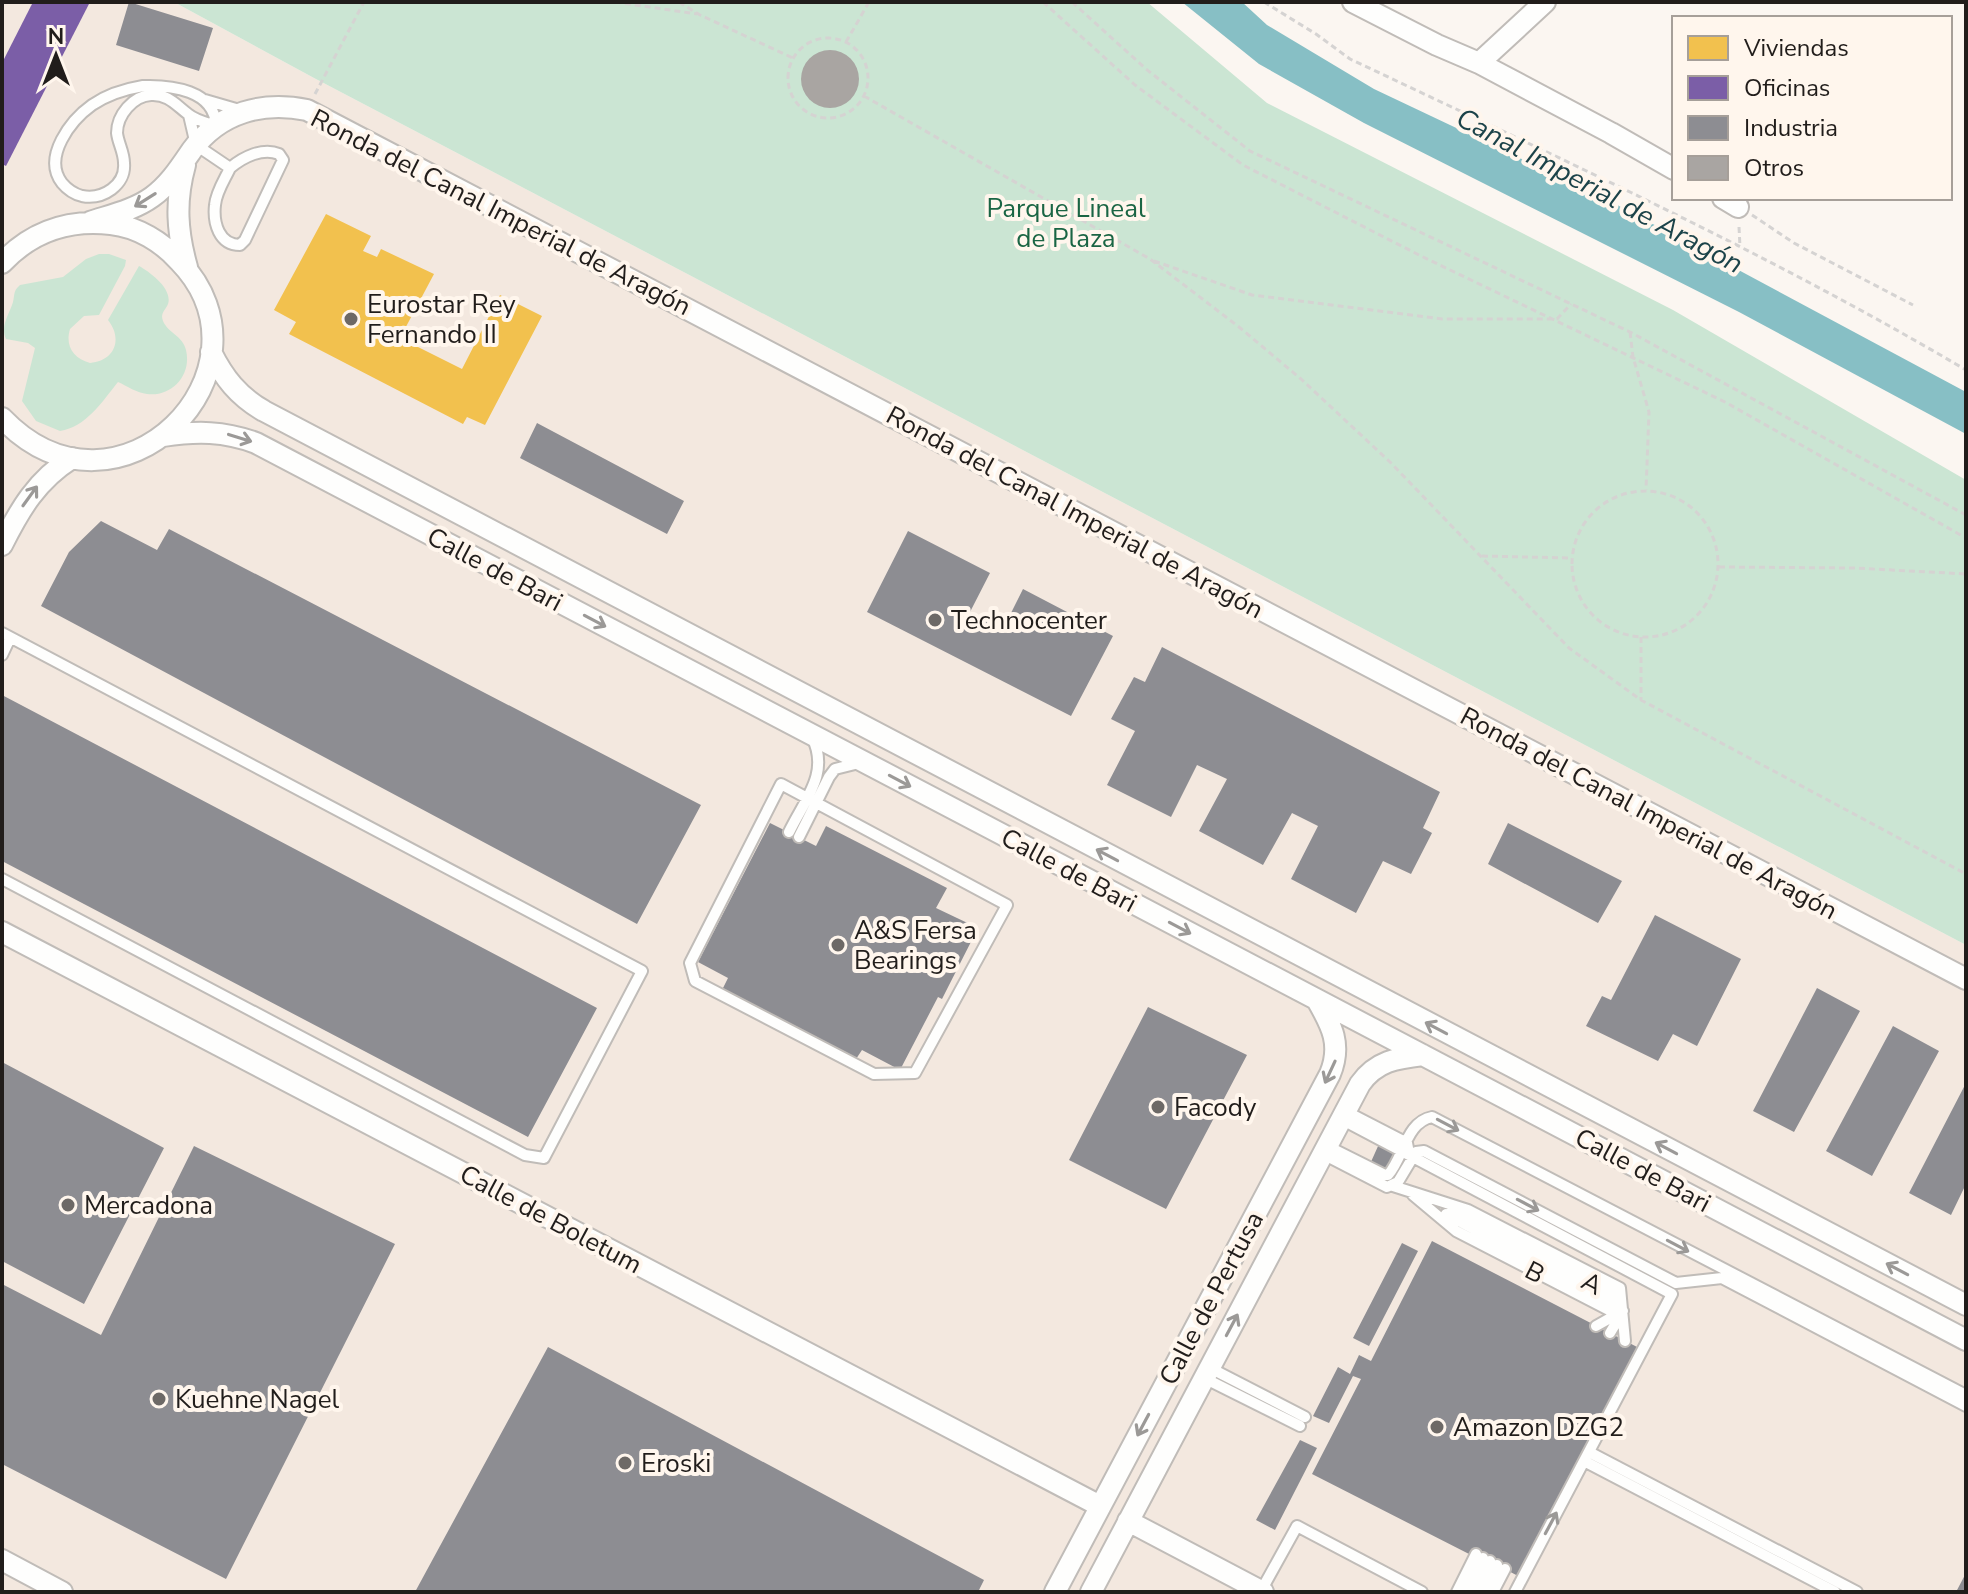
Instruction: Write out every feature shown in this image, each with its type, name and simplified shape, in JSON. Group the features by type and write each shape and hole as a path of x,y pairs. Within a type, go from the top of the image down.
{"street":[{"path":"1353,2 1479,63 1672,168"},
{"path":"1479,63 1545,2"},
{"name":"Ronda del Canal Imperial de Aragón","path":"90,222 127,211 153,196 216,126 245,111 266,106 307,110 1966,979"},
{"path":"2,418 17,434 43,449 72,458 96,460 143,448 178,423 201,390 211,352 207,308 187,269 177,220 179,190 192,151"},
{"path":"2,263 34,237 52,229 90,222 118,225 144,234 168,249 187,269"},
{"path":"2,243 34,237"},
{"name":"Calle de Bari","path":"211,352 229,383 241,396 264,411 1966,1305"},
{"name":"Calle de Bari","path":"163,436 216,432 256,443 1966,1340"},
{"path":"2,545 31,493 55,469 72,458"},
{"name":"Calle de Boletum","path":"2,932 1100,1506"},
{"name":"Calle de Pertusa","path":"1055,1592 1330,1074 1336,1059 1336,1043 1332,1027 1317,1000"},
{"name":"Calle de Pertusa","path":"1091,1592 1368,1073 1383,1063 1423,1055"},
{"path":"1128,1521 1262,1591"},
{"path":"2,1560 62,1592"}],"lane":[{"path":"205,100 215,116 216,126 189,115 173,100 152,95 135,101 121,117 117,135 124,169 112,189 100,195 78,195 58,177 55,163 60,144 81,114 105,97 128,88 167,86 245,111"},
{"path":"189,115 192,151 230,168"},
{"path":"266,151 279,154 283,160 240,245 232,245 220,236 216,215 219,192 230,168 241,160 266,151"},
{"path":"2,655 6,636 642,971 544,1158 525,1155 2,879"},
{"path":"794,835 811,800 819,773 820,761 811,735"},
{"path":"811,800 835,769 865,763"},
{"path":"781,784 811,800 1007,905 915,1073 874,1074 695,981 690,963 781,784"},
{"path":"1343,1115 1672,1294 1515,1592"},
{"path":"1399,1186 1416,1125 1432,1117 1966,1395"},
{"path":"1325,1150 1385,1175 1399,1186"},
{"path":"1325,1150 1380,1185 1399,1186"},
{"path":"1385,1175 1392,1172 1407,1151"},
{"path":"1407,1151 1424,1151 1676,1283 1722,1278 1966,1406"},
{"name":"A","path":"1399,1186 1468,1210 1620,1288 1623,1311"},
{"name":"B","path":"1399,1186 1460,1223 1623,1311"},
{"path":"1610,1333 1623,1311"},
{"path":"1610,1333 1623,1311"},
{"path":"1610,1333 1623,1311"},
{"path":"1207,1373 1303,1422"},
{"path":"1587,1456 1835,1592"},
{"path":"1587,1456 1857,1592"},
{"path":"1262,1591 1297,1526 1422,1592"},
{"path":"1457,1592 1490,1561"},
{"path":"1466,1592 1490,1561"},
{"path":"1475,1592 1490,1561"},
{"path":"1484,1592 1490,1561"},
{"path":"1490,1561 1493,1592"}],"path":[{"path":"307,110 364,2"},
{"path":"615,2 700,15"},
{"path":"679,2 700,15 793,58"},
{"path":"846,42 869,2"},
{"path":"1043,2 1135,85 1243,165 1421,256 1725,402 1966,538"},
{"path":"1072,2 1146,69 1250,151 1630,332 1966,515"},
{"path":"1264,2 1350,59 1610,182 1875,316 1966,370"},
{"path":"822,39 846,42 864,60 868,84 864,96 846,114 834,118 809,114 791,95 788,83 793,58 811,42 822,39"},
{"path":"864,96 1150,259 1301,379 1390,462 1569,648 1641,700 1966,874"},
{"path":"1731,202 1740,248"},
{"path":"1731,202 1794,243 1913,305"},
{"path":"1150,259 1252,295 1442,319 1557,319 1571,304"},
{"path":"1630,332 1633,357 1649,412 1646,490"},
{"path":"1646,490 1675,496 1699,513 1714,538 1719,567 1712,595 1695,618 1670,633 1641,637 1613,630 1590,612 1575,587 1572,558 1579,532 1595,509 1619,495 1646,490"},
{"path":"1482,556 1572,558"},
{"path":"1719,567 1854,568 1966,574"},
{"path":"1641,637 1641,700"}],"shaded area":[{"path":"2,2 174,2 1966,945 1966,1592 2,1592"}],"green space":[{"name":"Parque Lineal de Plaza","path":"174,2 1147,2 1267,103 1673,310 1966,480 1966,945 314,78"},
{"path":"99,254 126,260 125,266 99,315 84,316 70,329 72,350 90,363 111,354 115,334 108,320 139,266 154,277 167,293 168,304 162,318 184,345 186,368 172,388 156,394 140,392 118,382 86,419 60,431 36,421 22,401 35,348 28,343 6,339 5,325 15,291 20,285 63,277 86,259"}],"water":[{"name":"Canal Imperial de Aragón","path":"1182,2 1242,2 1267,25 1374,89 1608,200 1966,392 1966,434 1739,312 1364,123 1259,64"}],"building: Viviendas":[{"name":"Eurostar Rey Fernando II","path":"326,214 371,236 363,251 377,257 381,249 434,274 400,338 462,369 500,295 542,316 485,425 467,417 463,424 289,334 296,322 274,310"}],"building: Oficinas":[{"path":"33,2 90,2 6,166 2,164 2,63"}],"building: Industria":[{"path":"129,2 213,28 199,71 116,45"},
{"path":"537,423 684,501 667,534 520,458"},
{"path":"101,521 157,550 169,529 701,805 637,924 41,606 69,552"},
{"name":"Technocenter","path":"908,531 990,573 970,612 1003,629 1023,589 1113,636 1071,716 867,612"},
{"path":"1162,647 1440,792 1423,828 1432,833 1411,874 1383,861 1356,913 1291,879 1318,826 1292,813 1263,865 1199,831 1227,779 1197,765 1171,817 1107,785 1135,731 1111,719 1134,677 1145,682"},
{"path":"2,695 597,1008 528,1137 2,861"},
{"name":"A&S Fersa Bearings","path":"770,823 816,846 826,826 947,888 936,908 978,928 942,999 938,997 900,1070 862,1050 856,1059 722,990 728,978 698,962"},
{"path":"1508,823 1622,881 1598,923 1488,864"},
{"path":"1655,915 1741,959 1697,1046 1673,1034 1658,1061 1586,1026 1602,996 1611,1000"},
{"path":"1817,988 1860,1011 1794,1132 1753,1111"},
{"name":"Facody","path":"1148,1007 1247,1055 1166,1209 1069,1160"},
{"path":"1893,1026 1939,1051 1872,1176 1826,1151"},
{"name":"Mercadona","path":"2,1062 164,1148 84,1304 2,1261"},
{"path":"1966,1083 1966,1184 1951,1215 1909,1193"},
{"path":"1379,1144 1396,1152 1386,1172 1370,1164"},
{"name":"Kuehne Nagel","path":"194,1146 395,1244 226,1579 2,1464 2,1284 101,1335"},
{"name":"Amazon DZG2","path":"1432,1241 1639,1348 1520,1577 1312,1474 1361,1379 1353,1376 1329,1423 1313,1416 1338,1367 1350,1374 1359,1355 1371,1361"},
{"path":"1402,1243 1418,1251 1369,1346 1353,1338"},
{"name":"Eroski","path":"548,1347 984,1580 978,1592 415,1592"},
{"path":"1300,1440 1317,1448 1275,1530 1256,1520"},
{"path":"1966,1573 1966,1592 1956,1592"}],"building: Otros":[{"path":"830,50 851,58 859,79 851,100 830,108 809,100 801,79 809,58"}],"place":[{"name":"Eurostar Rey Fernando II","path":"351,319"},
{"name":"Technocenter","path":"935,620"},
{"name":"A&S Fersa Bearings","path":"838,945"},
{"name":"Facody","path":"1158,1107"},
{"name":"Mercadona","path":"68,1205"},
{"name":"Kuehne Nagel","path":"159,1399"},
{"name":"Amazon DZG2","path":"1437,1427"},
{"name":"Eroski","path":"625,1463"}]}
